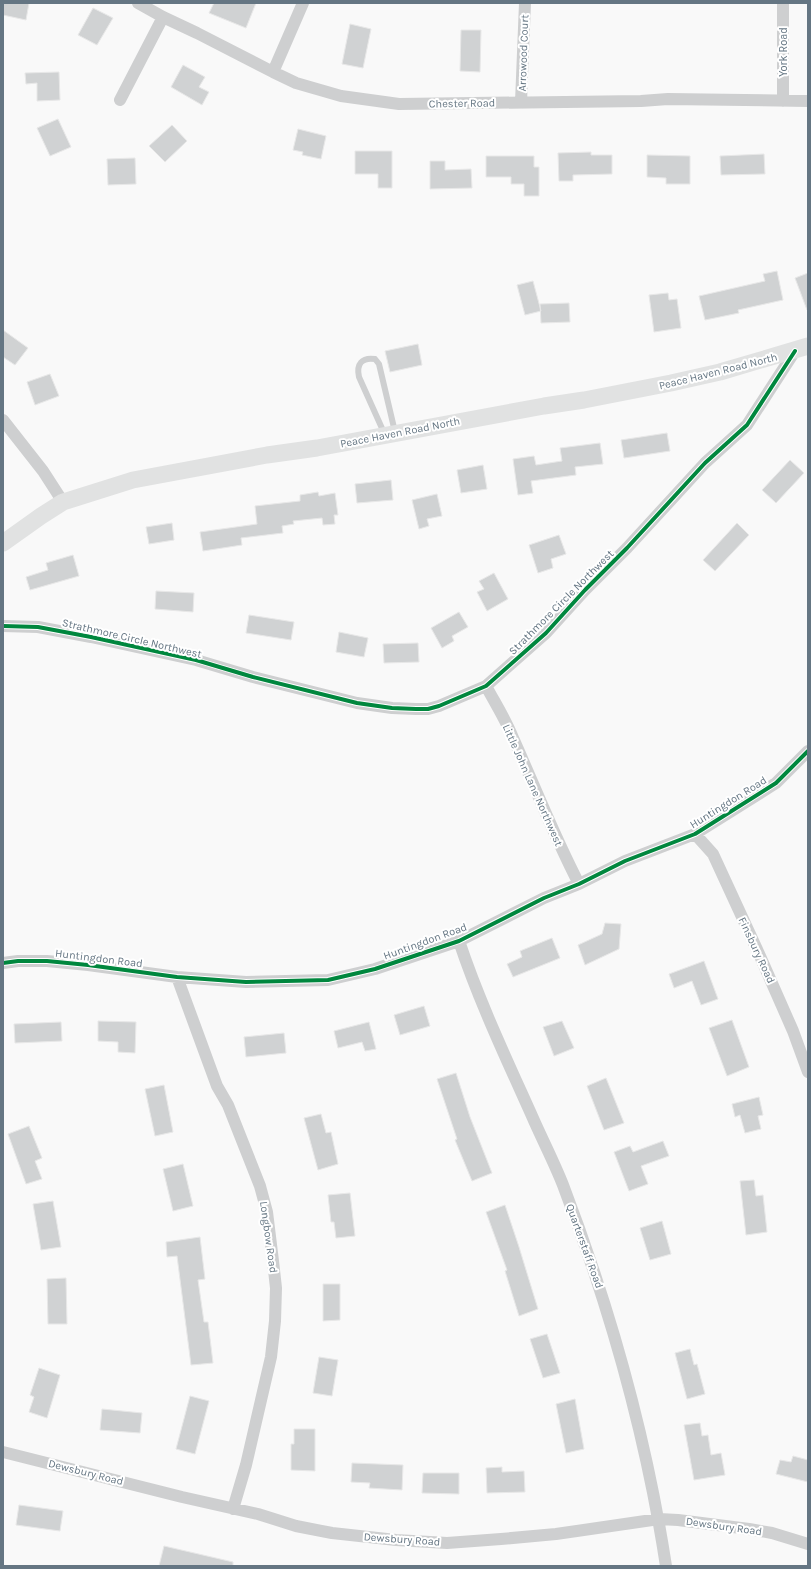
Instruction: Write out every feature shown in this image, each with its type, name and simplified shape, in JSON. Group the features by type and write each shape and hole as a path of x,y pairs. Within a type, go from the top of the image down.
{"main road":[{"name":"Peace Haven Road North","path":"3,543 63,502 133,480 175,471 317,448 664,385 720,372 802,348"}],"street":[{"name":"Chester Road","path":"138,3 296,83 341,96 399,104 641,101 668,99 808,101"},
{"path":"273,72 303,3"},
{"name":"Arrowood Court","path":"521,102 524,3"},
{"name":"York Road","path":"783,3 783,101"},
{"path":"120,100 163,17"},
{"name":"Strathmore Circle Northwest","path":"3,626 38,627 91,637 196,660 253,677 357,703 392,708 428,709 440,706 486,686 546,633 705,463 746,424 802,348"},
{"path":"3,420 42,471 63,502"},
{"name":"Little John Lane Northwest","path":"486,686 513,737 542,806 579,884"},
{"name":"Huntingdon Road","path":"3,963 18,960 47,960 177,977 246,982 328,980 376,969 459,941 544,898 579,884 625,862 695,834 776,783 808,751"},
{"name":"Finsbury Road","path":"695,834 713,854 784,1011 808,1072"},
{"name":"Quarterstaff Road","path":"459,941 473,982 562,1184 602,1294 631,1399 659,1519 666,1566"},
{"name":"Longbow Road","path":"177,977 217,1086 228,1105 260,1186 267,1212 273,1261 276,1294 271,1357 246,1465 233,1509"},
{"name":"Dewsbury Road","path":"3,1452 296,1526 332,1533 396,1540 447,1543 556,1534 659,1519 749,1529 772,1533 808,1544"}],"lane":[{"path":"370,358 375,359 379,364 390,434 359,377 357,370 359,364 370,358"}],"building":[{"path":"3,3 29,3 26,20 3,15"},
{"path":"214,3 256,3 246,28 209,13"},
{"path":"93,8 113,18 97,45 78,35"},
{"path":"350,24 371,29 363,68 342,64"},
{"path":"461,30 481,30 480,72 460,71"},
{"path":"183,65 205,77 199,87 209,92 202,105 171,87"},
{"path":"59,72 60,100 37,101 37,83 26,84 25,73"},
{"path":"58,119 71,147 50,156 37,128"},
{"path":"172,125 187,141 165,162 149,146"},
{"path":"298,129 326,136 321,159 302,155 303,152 293,150"},
{"path":"355,151 392,151 392,188 378,188 378,174 355,174"},
{"path":"591,152 591,155 612,155 612,174 573,175 573,181 559,181 558,153"},
{"path":"764,154 765,174 721,175 720,156"},
{"path":"647,155 690,156 690,184 666,184 666,178 647,177"},
{"path":"486,156 534,156 534,167 539,167 539,196 524,196 524,184 511,184 511,177 486,177"},
{"path":"135,158 136,184 108,185 107,159"},
{"path":"430,161 445,161 445,170 471,169 472,188 430,189"},
{"path":"777,271 783,300 738,310 739,313 705,320 699,296 765,281 763,274"},
{"path":"808,273 808,309 807,310 795,278"},
{"path":"533,281 541,311 525,315 517,285"},
{"path":"668,293 669,300 677,299 681,328 654,332 649,295"},
{"path":"569,303 570,322 541,323 540,304"},
{"path":"3,330 28,348 15,365 3,357"},
{"path":"418,344 422,365 390,372 385,351"},
{"path":"50,374 59,396 35,405 27,382"},
{"path":"667,433 670,451 624,458 621,440"},
{"path":"600,443 603,464 575,467 576,475 531,481 533,493 518,495 513,459 534,456 536,465 562,461 560,448"},
{"path":"790,460 804,473 776,503 762,490"},
{"path":"483,465 487,489 461,493 457,470"},
{"path":"391,480 393,500 357,503 355,484"},
{"path":"318,492 319,496 335,493 338,515 334,515 335,524 323,525 322,518 293,521 294,524 282,526 283,533 241,538 242,545 203,551 200,532 257,524 255,506 300,501 300,495"},
{"path":"437,494 442,516 427,519 429,526 419,529 412,500"},
{"path":"172,523 174,540 149,544 146,527"},
{"path":"737,523 749,535 715,571 703,560"},
{"path":"559,535 566,554 551,559 553,568 538,573 529,545"},
{"path":"73,555 79,576 30,590 26,577 48,570 46,563"},
{"path":"494,573 508,599 487,611 477,592 484,589 479,581"},
{"path":"156,591 194,593 193,612 155,609"},
{"path":"459,612 468,627 452,636 454,641 442,648 431,628"},
{"path":"249,615 294,622 291,640 246,633"},
{"path":"339,632 368,638 364,657 336,652"},
{"path":"418,643 419,662 384,663 383,644"},
{"path":"605,923 621,924 619,949 585,965 578,945 602,934"},
{"path":"552,938 560,958 513,977 507,964 522,957 520,951"},
{"path":"704,961 718,999 701,1005 692,981 674,988 669,974"},
{"path":"424,1006 430,1026 400,1035 394,1015"},
{"path":"732,1020 749,1067 727,1076 709,1028"},
{"path":"98,1021 136,1022 135,1053 118,1052 118,1042 98,1041"},
{"path":"562,1021 574,1048 554,1056 543,1027"},
{"path":"61,1022 62,1041 15,1043 14,1024"},
{"path":"369,1022 376,1049 365,1051 362,1042 338,1048 334,1031"},
{"path":"284,1033 286,1053 246,1057 244,1037"},
{"path":"456,1073 470,1117 492,1173 472,1181 455,1140 457,1139 437,1079"},
{"path":"606,1078 624,1123 604,1130 587,1086"},
{"path":"164,1085 173,1132 155,1136 145,1089"},
{"path":"759,1097 763,1115 758,1116 761,1129 745,1133 740,1115 735,1117 732,1104"},
{"path":"321,1114 326,1133 331,1132 338,1164 318,1170 304,1118"},
{"path":"29,1126 42,1158 35,1161 42,1179 26,1184 8,1134"},
{"path":"663,1141 669,1156 641,1166 648,1184 629,1191 614,1152 630,1146 633,1152"},
{"path":"183,1164 193,1206 173,1211 163,1169"},
{"path":"754,1180 756,1196 763,1195 767,1232 746,1235 740,1181"},
{"path":"350,1193 355,1236 336,1238 334,1222 331,1222 328,1195"},
{"path":"53,1201 61,1247 41,1250 33,1204"},
{"path":"505,1205 538,1309 519,1316 505,1271 507,1270 486,1212"},
{"path":"662,1221 671,1254 650,1260 640,1228"},
{"path":"200,1237 205,1279 198,1280 204,1322 208,1322 213,1363 191,1365 177,1256 167,1257 166,1242"},
{"path":"66,1278 67,1324 48,1324 47,1279"},
{"path":"323,1284 340,1284 340,1320 323,1321"},
{"path":"547,1334 560,1373 543,1378 530,1339"},
{"path":"690,1349 694,1365 697,1364 705,1394 687,1399 675,1353"},
{"path":"319,1357 338,1360 332,1396 313,1393"},
{"path":"39,1368 60,1375 47,1418 29,1412 34,1397 30,1395"},
{"path":"190,1396 209,1401 195,1454 176,1449"},
{"path":"575,1399 584,1449 566,1453 556,1404"},
{"path":"102,1409 142,1413 140,1433 100,1430"},
{"path":"700,1423 702,1436 708,1435 711,1455 721,1453 725,1475 694,1480 684,1425"},
{"path":"294,1429 315,1429 315,1471 291,1470 291,1444 294,1444"},
{"path":"793,1456 808,1460 808,1482 776,1474 780,1460 791,1462"},
{"path":"352,1463 403,1465 402,1490 369,1488 370,1483 351,1482"},
{"path":"502,1467 502,1472 524,1471 525,1492 487,1493 486,1468"},
{"path":"423,1473 459,1473 459,1494 422,1493"},
{"path":"19,1505 63,1511 60,1531 16,1525"},
{"path":"164,1546 233,1562 233,1566 159,1566"}],"cycle path":[{"path":"3,626 38,627 91,637 196,660 253,677 357,703 392,708 416,709 428,709 439,706 486,686 546,633 705,463 747,425 795,351"},
{"path":"3,963 18,961 47,961 177,977 246,982 328,980 375,969 459,941 544,898 579,884 625,861 695,834 776,783 808,751"}]}
